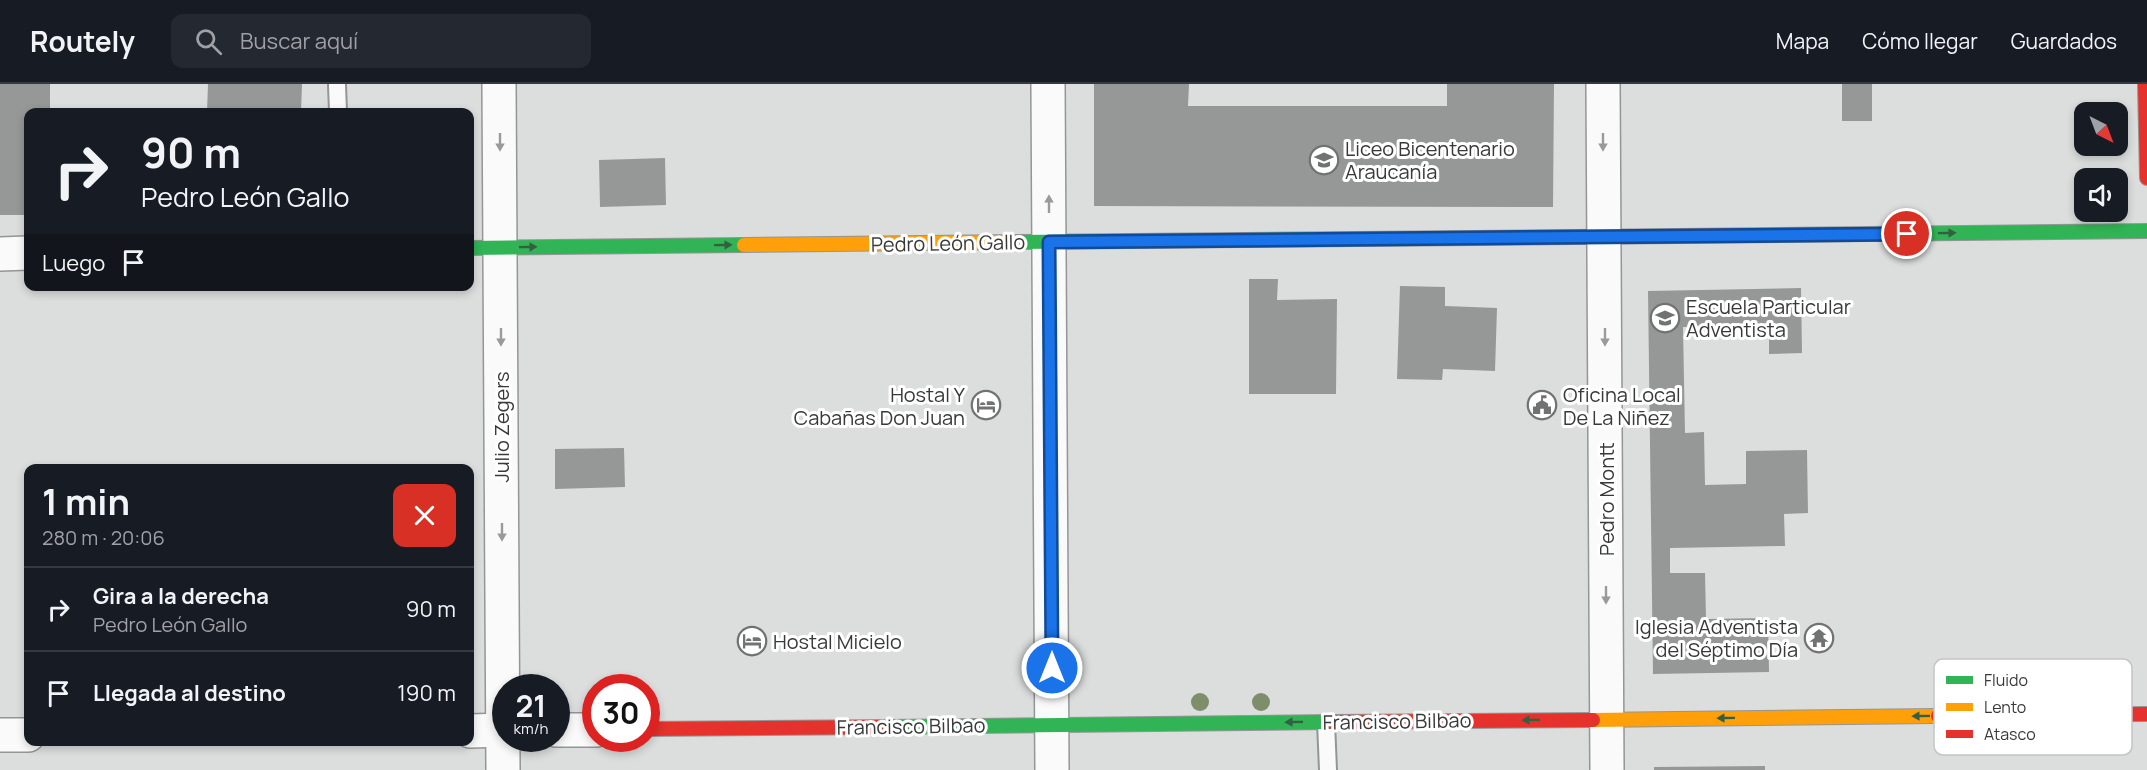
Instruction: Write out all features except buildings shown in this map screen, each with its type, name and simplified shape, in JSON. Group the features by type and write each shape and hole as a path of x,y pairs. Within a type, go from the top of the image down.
{"street":[{"name":"Julio Zegers","path":"499,84 485,248 502,674"},
{"path":"1048,84 1052,770"},
{"name":"Pedro Montt","path":"1603,84 1607,770"},
{"path":"2145,84 2147,178"},
{"name":"Pedro León Gallo","path":"485,248 2147,231"},
{"path":"0,254 24,253"},
{"name":"Francisco Bilbao","path":"2132,714 2147,714"},
{"name":"Francisco Bilbao","path":"660,729 1934,716"},
{"path":"474,731 492,730"},
{"path":"0,735 24,735"},
{"name":"Julio Zegers","path":"503,752 503,770"}],"lane":[{"path":"337,85 338,108"},
{"path":"1326,722 1328,770"}],"traffic: fast":[{"path":"1868,234 2147,231"},
{"path":"1017,242 1475,238"},
{"path":"474,248 744,245"},
{"path":"888,727 1332,722"}],"traffic: slow":[{"path":"744,245 1017,242"},
{"path":"1593,720 1934,716"}],"traffic: jam":[{"path":"2145,84 2147,178"},
{"path":"1475,238 1868,234"},
{"path":"2132,714 2147,714"},
{"path":"1332,722 1593,720"},
{"path":"660,729 888,727"}],"place":[{"name":"Liceo Bicentenario Araucanía","path":"1324,160"},
{"name":"Escuela Particular Adventista","path":"1665,318"},
{"name":"Hostal Y Cabañas Don Juan","path":"986,405"},
{"name":"Oficina Local De La Niñez","path":"1542,405"},
{"name":"Iglesia Adventista del Séptimo Día","path":"1819,638"},
{"name":"Hostal Micielo","path":"752,641"}],"route":[{"path":"1052,668 1049,242 1907,234"}]}
